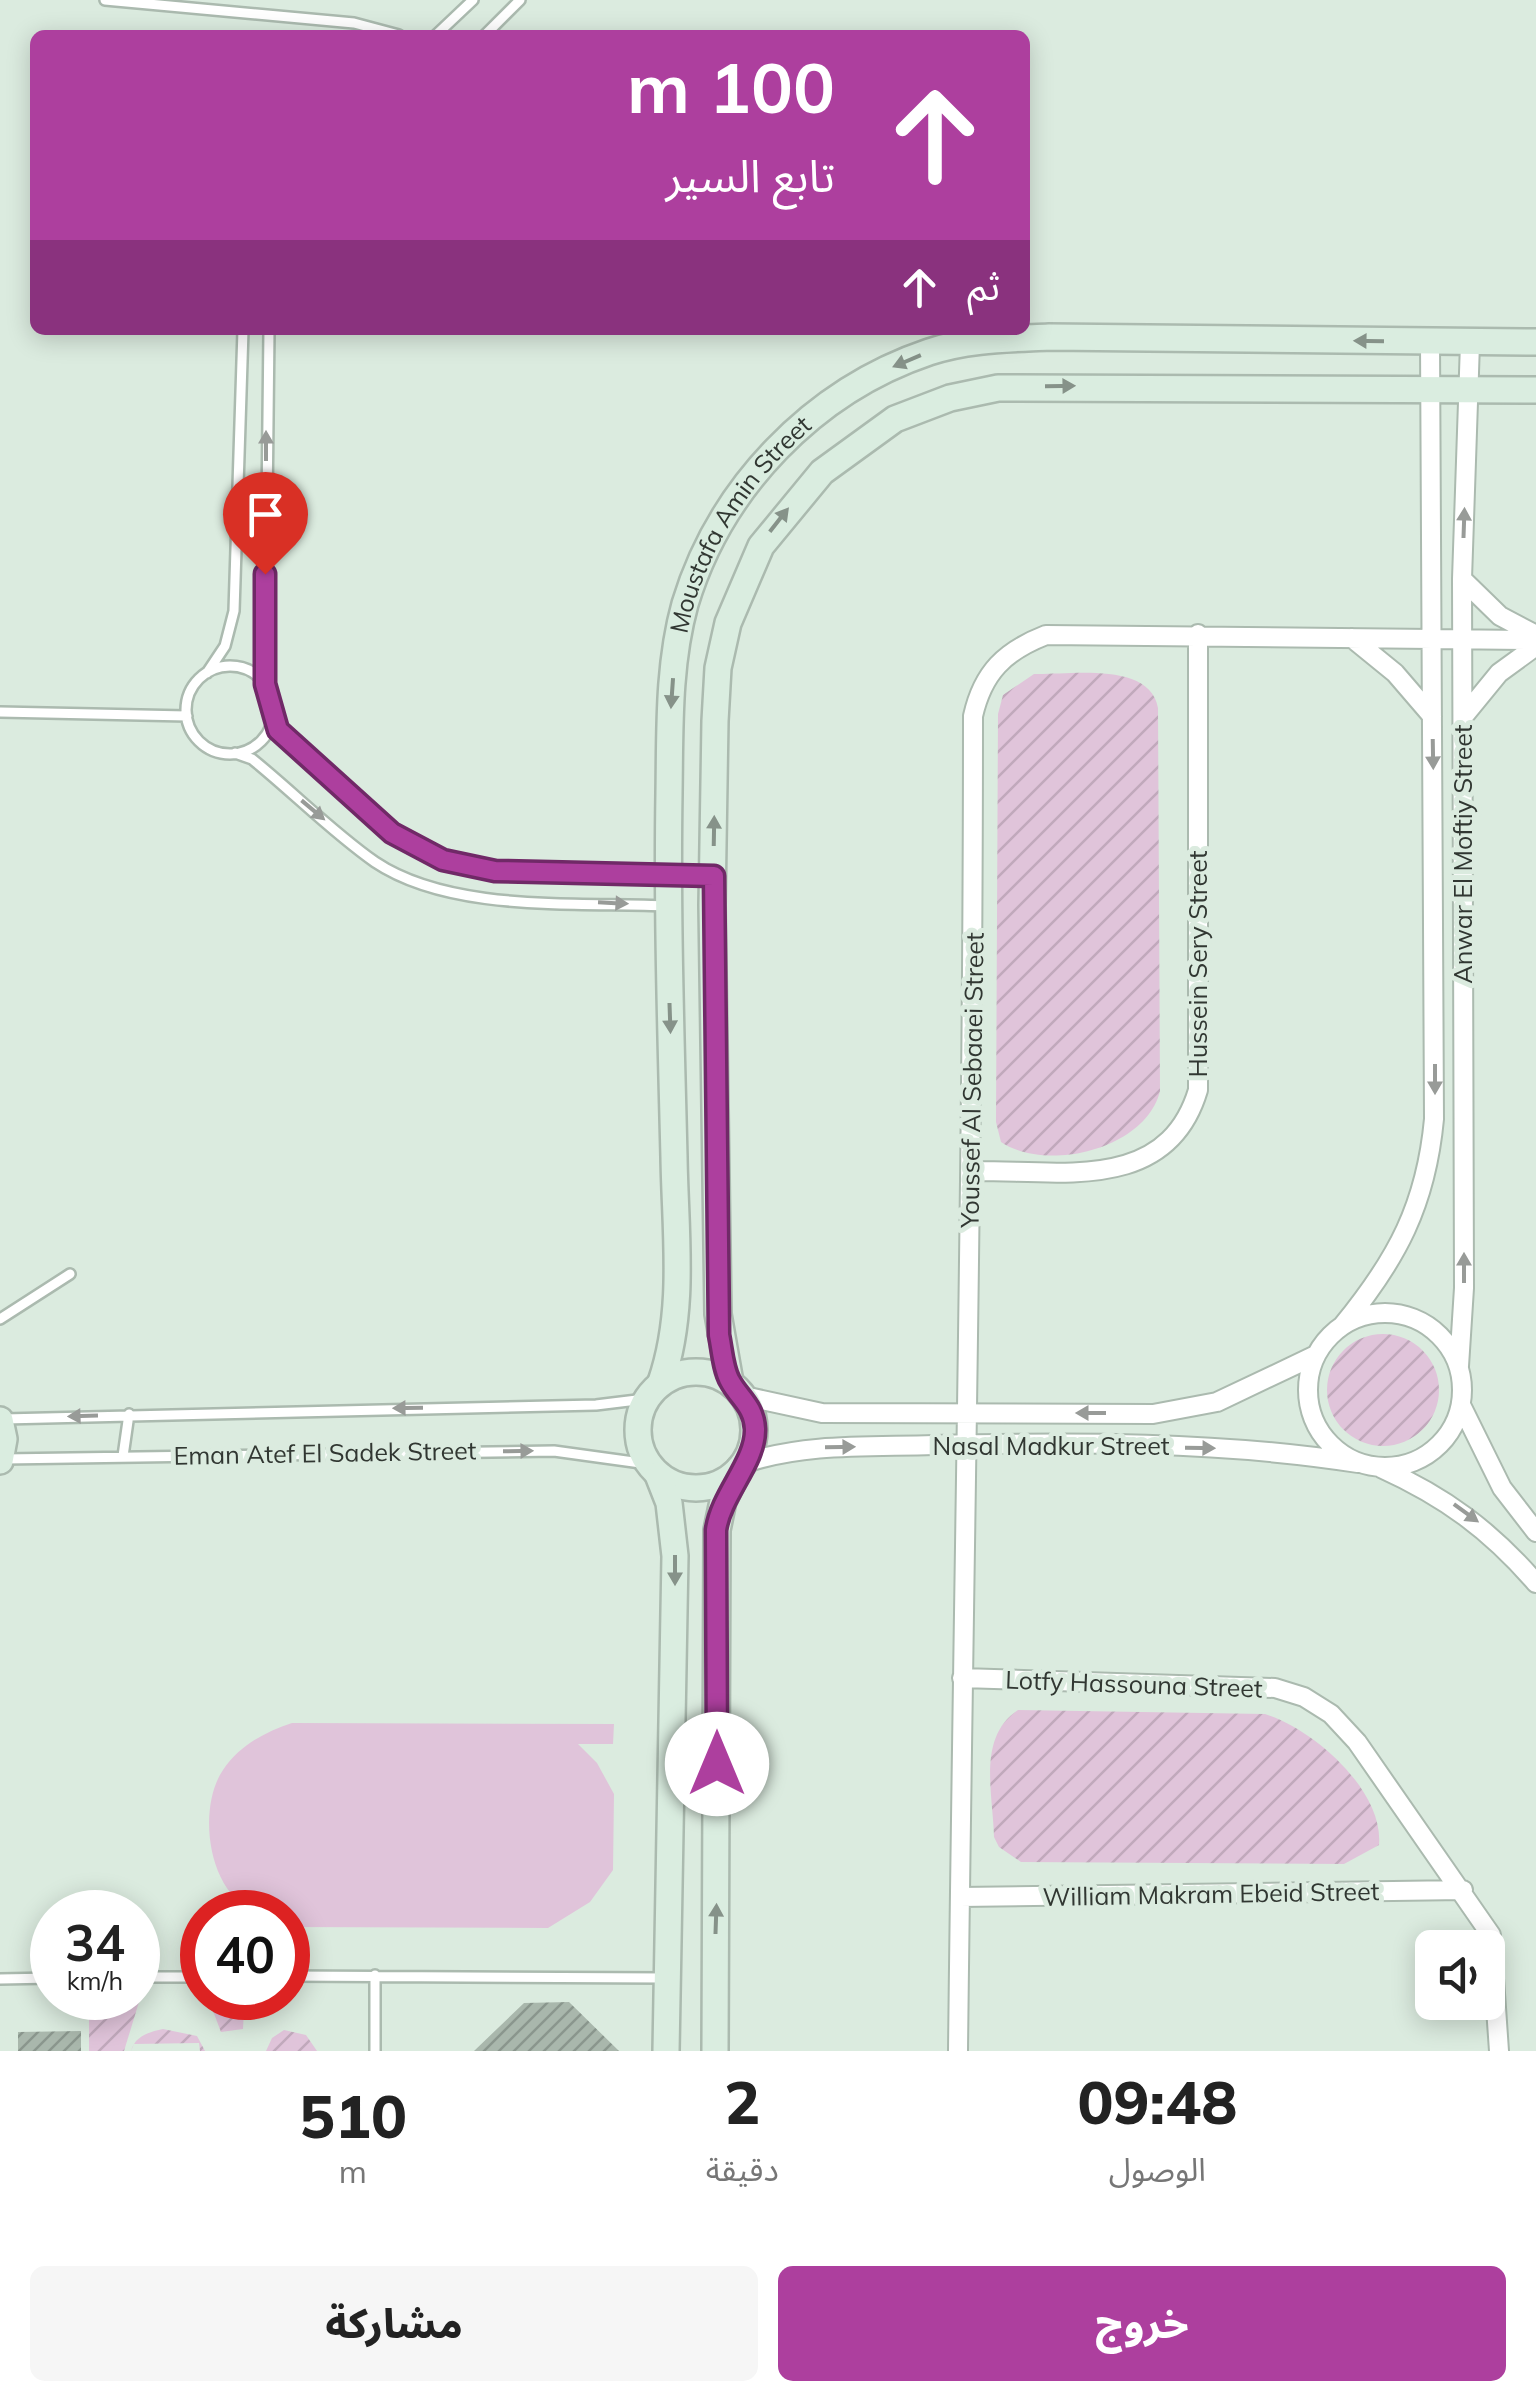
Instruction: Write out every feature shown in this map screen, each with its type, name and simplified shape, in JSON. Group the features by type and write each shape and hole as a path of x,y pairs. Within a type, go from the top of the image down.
{"street":[{"name":"Moustafa Amin Street","path":"653,1390 677,1309 667,906 674,661 688,596 711,535 744,486 788,436 834,400 916,357 986,340 1048,336 1536,342"},
{"name":"Anwar El Moftiy Street","path":"1343,1326 1372,1290 1411,1226 1430,1157 1435,900 1430,342"},
{"name":"Anwar El Moftiy Street","path":"1459,1366 1464,1288 1462,578 1470,342"},
{"name":"Moustafa Amin Street","path":"737,1389 718,1314 712,905 718,668 728,623 760,546 780,517 854,445 924,406 998,388 1536,390"},
{"path":"1462,578 1500,616 1536,641 1499,672 1463,718"},
{"name":"Hussein Sery Street","path":"972,1171 1138,1164 1163,1149 1190,1116 1198,1090 1198,634"},
{"name":"Youssef Al Sebaaei Street","path":"958,2051 964,1413 972,1171 974,716 980,689 995,664 1020,645 1046,635 1536,641"},
{"path":"1352,638 1395,673 1432,716"},
{"path":"668,875 714,876"},
{"path":"667,906 712,905"},
{"path":"1462,1405 1451,1431 1433,1452 1408,1464 1380,1467 1358,1463 1324,1437 1313,1418 1308,1386 1316,1354 1343,1326 1365,1316 1388,1313 1411,1318 1448,1345 1459,1366 1462,1405 1502,1488 1536,1532"},
{"name":"Nasal Madkur Street","path":"737,1389 822,1413 1182,1411 1251,1390 1316,1354"},
{"path":"666,2051 675,1556 669,1503 638,1443 638,1420 653,1390 684,1372 708,1372 737,1389 755,1429 723,1502 716,1530 714,2051"},
{"path":"0,1420 0,1460"},
{"name":"Nasal Madkur Street","path":"742,1466 788,1450 965,1444 1246,1447 1358,1463"},
{"path":"652,1469 677,1486 700,1488 721,1483 742,1466"},
{"path":"1380,1467 1460,1509 1500,1542 1536,1584"},
{"name":"Lotfy Hassouna Street","path":"962,1678 1244,1684 1304,1697 1331,1714 1357,1742 1492,1935 1498,2051"},
{"name":"William Makram Ebeid Street","path":"960,1897 1463,1890"},
{"path":"668,1967 716,1956"}],"lane":[{"path":"105,0 354,23 380,30"},
{"path":"441,30 473,0"},
{"path":"490,30 520,0"},
{"path":"243,335 234,611 225,646 190,691 187,716 193,734 207,747 252,759 376,862 431,888 492,898 667,906"},
{"path":"269,335 265,684 278,730 290,745 392,833 443,860 495,871 668,875"},
{"path":"207,673 238,667 265,684"},
{"path":"0,712 187,716"},
{"path":"235,753 265,736 274,715"},
{"path":"0,1319 70,1274"},
{"name":"Eman Atef El Sadek Street","path":"0,1420 596,1406 653,1390"},
{"path":"123,1456 129,1414"},
{"name":"Eman Atef El Sadek Street","path":"0,1460 554,1450 652,1469"},
{"path":"310,1976 668,1967"},
{"path":"375,1975 375,2051"},
{"path":"0,1978 30,1978"}],"shaded area":[{"path":"1034,674 1124,677 1152,693 1158,708 1160,1091 1151,1111 1136,1128 1116,1141 1068,1155 1020,1151 1001,1142 996,1122 998,714 1003,695"},
{"path":"1383,1334 1404,1338 1423,1350 1435,1369 1439,1390 1435,1411 1423,1430 1404,1442 1383,1446 1362,1442 1343,1430 1331,1411 1327,1390 1331,1369 1343,1350 1362,1338"},
{"path":"1018,1710 1265,1714 1304,1733 1342,1765 1370,1804 1378,1824 1379,1845 1344,1864 1021,1862 999,1847 994,1837 990,1785 997,1735"},
{"path":"292,1723 614,1724 613,1744 578,1744 597,1763 614,1794 613,1870 590,1902 548,1928 310,1927 310,1890 229,1890 217,1870 212,1849 210,1806 223,1770 237,1753"},
{"path":"89,2020 133,2020 124,2051 89,2051"},
{"path":"216,2020 243,2020 243,2029 221,2032"},
{"path":"163,2029 197,2036 205,2051 200,2051 199,2043 134,2044 139,2038"},
{"path":"284,2030 306,2035 317,2051 266,2051 272,2038"}],"building":[{"path":"569,2002 619,2051 474,2051 524,2003"},
{"path":"81,2031 81,2051 18,2051 18,2032"}],"route":[{"path":"265,574 265,684 274,704 278,730 290,745 392,833 443,860 495,871 714,876 719,1335 730,1382 744,1396 755,1429 752,1446 723,1502 716,1530 717,1764"}]}
